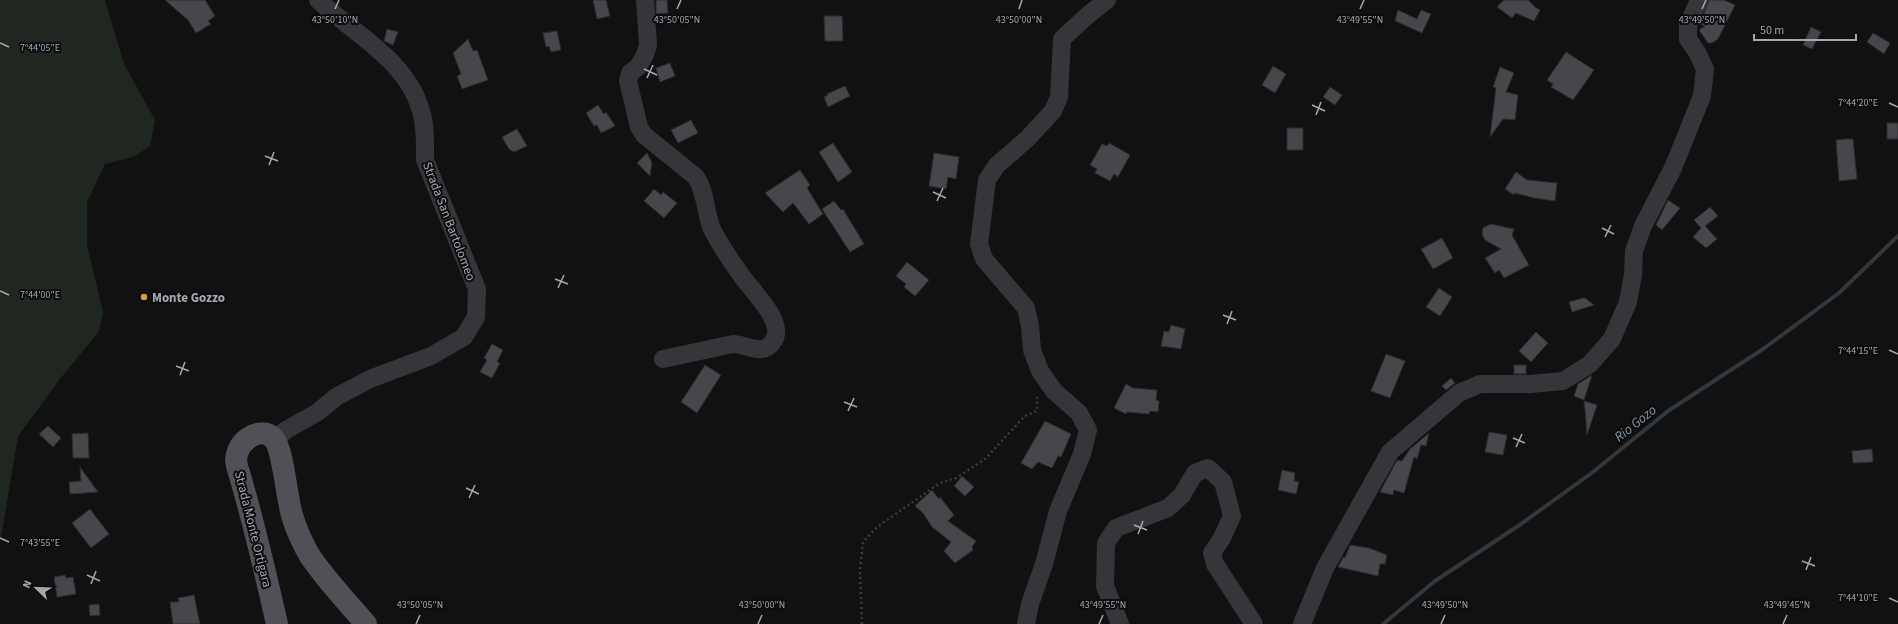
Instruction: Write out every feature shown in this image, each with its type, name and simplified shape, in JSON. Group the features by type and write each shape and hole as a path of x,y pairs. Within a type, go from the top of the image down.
{"main road":[{"name":"Strada Monte Ortigara","path":"274,440 267,434 246,438 240,446 236,460 254,521 277,624"},
{"path":"274,440 281,460 292,516 311,559 366,624"}],"street":[{"name":"Strada San Bartolomeo","path":"274,440 286,430 318,412 336,397 370,379 431,356 464,337 476,317 477,289 425,160 425,137 421,110 405,77 377,48 318,0"},
{"path":"645,0 648,46 638,67 630,73 628,81 639,127 644,135 696,177 701,184 712,229 741,276 772,314 776,333 774,341 760,350 742,344 733,344 664,359"},
{"path":"1026,624 1030,604 1044,564 1058,511 1082,454 1088,430 1079,413 1054,391 1040,371 1032,350 1030,326 1026,308 984,259 979,244 987,180 996,165 1027,139 1053,111 1059,97 1062,39 1088,15 1108,0"},
{"path":"1302,624 1325,568 1390,452 1459,393 1480,384 1530,384 1563,381 1590,364 1612,339 1628,302 1633,275 1634,251 1643,226 1673,168 1702,96 1705,69 1688,38 1688,25 1699,0"},
{"path":"1120,624 1105,586 1106,543 1116,528 1168,508 1182,495 1195,473 1208,468 1223,482 1232,516 1222,538 1212,553 1215,564 1254,624"}],"path":[{"path":"862,624 860,570 863,542 877,526 940,483 956,478 984,460 1025,416 1037,412 1037,392 1040,371"}],"shaded area":[{"path":"0,0 105,0 124,64 155,120 150,146 136,156 105,164 87,202 87,245 103,312 99,331 60,379 18,436 0,544"}],"building":[{"path":"165,0 205,0 215,16 208,21 211,24 196,33 188,20"},
{"path":"593,0 606,0 610,16 597,19"},
{"path":"656,0 667,0 668,13 656,14"},
{"path":"1504,0 1528,0 1540,10 1534,21 1516,13 1512,18 1497,7"},
{"path":"1709,0 1724,0 1735,5 1718,39 1712,43 1708,43 1699,30 1705,26 1700,24"},
{"path":"1398,10 1417,19 1421,10 1431,14 1422,33 1395,21"},
{"path":"824,16 842,16 843,41 825,41"},
{"path":"1811,27 1821,32 1812,49 1803,45"},
{"path":"387,29 398,32 393,45 384,41"},
{"path":"557,31 561,50 551,52 549,46 546,47 543,33"},
{"path":"1873,33 1890,43 1884,54 1867,42"},
{"path":"468,39 473,51 477,50 488,80 462,89 457,76 461,74 453,53"},
{"path":"1566,52 1594,70 1573,100 1551,87 1553,84 1547,80"},
{"path":"670,63 675,76 660,82 656,68"},
{"path":"1273,66 1286,74 1275,93 1262,85"},
{"path":"1500,67 1514,73 1506,92 1518,95 1515,120 1503,119 1490,137 1496,88 1493,87"},
{"path":"845,86 850,96 828,107 824,97 828,95 827,94"},
{"path":"1330,87 1342,95 1335,105 1323,97"},
{"path":"598,105 604,114 606,112 615,126 601,133 597,125 594,126 586,113"},
{"path":"691,120 698,133 678,143 671,130"},
{"path":"1887,123 1898,123 1898,139 1887,139"},
{"path":"1287,128 1303,128 1303,150 1287,150"},
{"path":"517,129 527,146 514,152 509,149 502,137"},
{"path":"1853,139 1857,179 1839,181 1836,140"},
{"path":"833,143 852,172 838,182 819,152"},
{"path":"1109,143 1130,155 1118,177 1114,174 1110,181 1095,173 1097,169 1090,165 1102,144 1107,146"},
{"path":"647,153 652,163 650,176 637,163"},
{"path":"934,153 959,157 956,179 948,177 946,189 929,186"},
{"path":"800,170 810,185 807,188 823,214 809,224 793,203 783,212 765,193"},
{"path":"1516,172 1527,180 1557,183 1555,201 1515,193 1514,195 1505,189"},
{"path":"654,189 661,195 663,192 677,203 664,218 644,201"},
{"path":"1668,200 1680,208 1662,230 1656,225"},
{"path":"834,201 841,210 843,209 864,244 850,252 822,209"},
{"path":"1710,207 1718,216 1705,226 1717,239 1706,248 1693,237 1701,228 1694,220"},
{"path":"1491,224 1514,229 1512,235 1529,265 1504,278 1499,270 1495,273 1485,258 1501,249 1485,240 1482,234 1483,228"},
{"path":"1442,238 1453,258 1433,269 1421,249"},
{"path":"907,262 929,280 915,296 904,287 906,284 896,276"},
{"path":"1439,288 1452,297 1440,316 1426,307"},
{"path":"1583,298 1594,305 1572,312 1569,302"},
{"path":"1171,325 1185,329 1181,349 1161,346 1164,331 1169,332"},
{"path":"1536,332 1548,343 1531,362 1519,351"},
{"path":"492,344 503,350 497,362 500,363 492,378 480,372 487,360 484,358"},
{"path":"1386,354 1405,361 1390,398 1371,391"},
{"path":"705,365 721,375 697,413 681,402"},
{"path":"1514,365 1526,365 1526,374 1514,374"},
{"path":"1592,375 1584,400 1574,396 1578,384"},
{"path":"1451,378 1455,383 1446,390 1442,386"},
{"path":"1126,384 1133,388 1157,390 1156,400 1159,401 1158,412 1150,411 1149,414 1127,412 1126,414 1114,408"},
{"path":"1584,401 1597,405 1587,435 1585,409"},
{"path":"1045,421 1071,434 1061,457 1058,456 1052,468 1038,462 1032,469 1021,463"},
{"path":"48,426 61,438 53,447 39,434"},
{"path":"1489,432 1507,435 1503,455 1485,452"},
{"path":"88,433 89,458 73,458 72,434"},
{"path":"1429,433 1426,446 1421,445 1417,459 1414,457 1404,493 1394,490 1393,495 1380,492 1397,460 1402,461 1410,449"},
{"path":"1872,449 1873,462 1853,463 1852,451"},
{"path":"80,467 98,492 70,494 69,482 81,481"},
{"path":"1282,470 1295,473 1294,481 1299,482 1296,494 1278,490"},
{"path":"962,476 974,487 965,496 954,486"},
{"path":"932,490 939,499 940,497 954,515 948,521 976,541 972,547 973,550 955,563 944,551 951,542 932,527 923,513 915,506"},
{"path":"90,509 109,534 91,548 72,523"},
{"path":"1350,545 1369,548 1387,555 1385,564 1380,564 1378,576 1338,567 1343,557 1345,558"},
{"path":"65,575 66,578 73,577 76,594 57,597 54,577"},
{"path":"194,595 200,624 173,624 170,602 179,602 178,598"},
{"path":"99,604 100,615 90,616 89,605"}],"waterway":[{"name":"Rio Gozo","path":"1383,624 1435,581 1521,524 1593,472 1668,411 1763,349 1839,293 1898,236"}],"place":[{"name":"Monte Gozzo","path":"144,297"}]}
